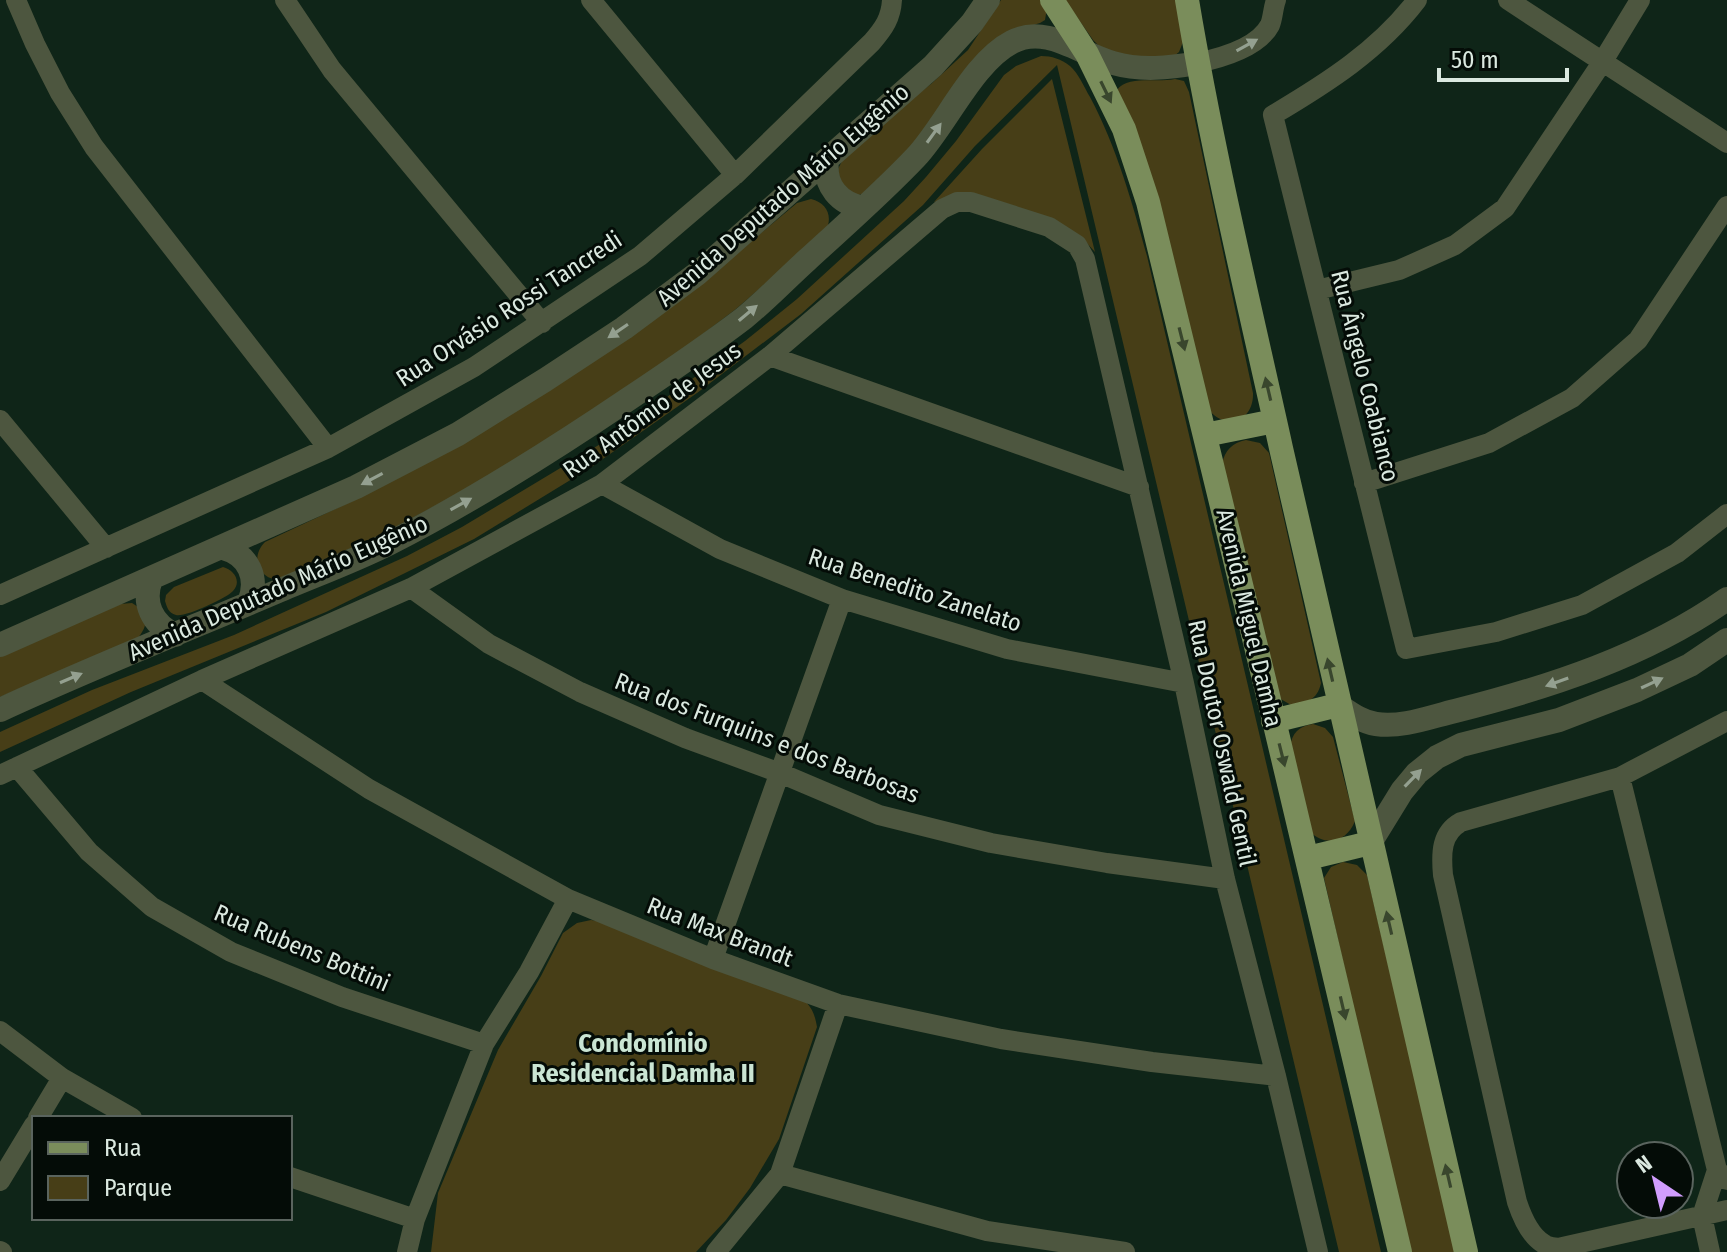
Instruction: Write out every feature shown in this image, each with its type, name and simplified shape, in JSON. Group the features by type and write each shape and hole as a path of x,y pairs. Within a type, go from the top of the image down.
{"main road":[{"name":"Avenida Miguel Damha","path":"1052,0 1087,54 1124,129 1148,202 1308,858 1400,1252"},
{"path":"1187,0 1197,63 1338,705 1466,1252"},
{"path":"1205,435 1275,421"},
{"path":"1273,721 1338,705"},
{"path":"1308,858 1370,843"}],"street":[{"path":"16,0 60,93 94,147 328,448"},
{"path":"285,0 332,70 542,323"},
{"path":"591,0 735,175"},
{"name":"Avenida Deputado Mário Eugênio","path":"0,645 369,481 458,434 545,380 624,328 698,273 933,66 972,23 988,0"},
{"path":"1197,63 1225,57 1260,38 1270,24 1276,0"},
{"path":"1508,0 1727,143"},
{"path":"1317,290 1399,270 1455,245 1505,208 1640,0"},
{"name":"Rua Ângelo Coabianco","path":"1409,5 1380,42 1321,87 1273,115 1406,649 1496,632 1582,605 1677,553 1727,514"},
{"name":"Rua Orvásio Rossi Tancredi","path":"0,595 328,448 463,374 542,323 640,256 735,175 872,42 887,24 892,6"},
{"name":"Avenida Deputado Mário Eugênio","path":"0,710 386,545 493,486 583,430 745,317 918,154 985,63 1010,43 1026,36 1043,36 1113,64 1141,68 1169,68 1197,63"},
{"path":"827,161 827,177 833,191 846,203 863,208"},
{"path":"801,184 811,186 828,199 837,213 840,230"},
{"name":"Rua Doutor Oswald Gentil","path":"957,202 982,204 1049,227 1077,245 1085,259 1184,683 1225,879 1318,1252"},
{"name":"Rua Antômio de Jesus","path":"8,771 202,680 411,588 602,484 770,356 942,209 957,202"},
{"path":"1364,483 1489,443 1572,398 1638,340 1727,206"},
{"path":"770,356 1139,487"},
{"path":"0,420 106,548"},
{"name":"Rua Benedito Zanelato","path":"602,484 720,549 842,599 1007,649 1184,683"},
{"path":"223,548 240,555 251,569 254,586 249,603"},
{"path":"151,579 147,595 150,611 160,626 175,635"},
{"name":"Rua dos Furquins e dos Barbosas","path":"411,588 489,644 580,692 685,738 780,773 879,815 991,843 1225,879"},
{"path":"713,959 842,599"},
{"path":"1338,705 1359,718 1379,725 1402,723 1485,703 1546,686 1621,658 1668,636 1727,599"},
{"path":"1370,843 1402,791 1417,773 1437,757 1461,745 1559,720 1637,690 1690,665 1727,640"},
{"name":"Rua Max Brandt","path":"202,680 369,789 568,899 713,959 838,1004 1001,1039 1152,1062 1276,1076"},
{"path":"1727,721 1620,777 1471,818 1452,827 1445,838 1442,856 1443,875 1523,1220 1544,1244 1558,1248 1727,1210"},
{"name":"Rua Rubens Bottini","path":"8,771 89,852 152,907 231,952 342,997 484,1044"},
{"path":"1620,777 1722,1175 1702,1216 1710,1252"},
{"path":"407,1252 415,1219 484,1044 529,972 568,899"},
{"path":"716,1252 780,1174 838,1004"},
{"path":"0,1031 62,1078 128,1116"},
{"path":"39,1116 62,1078"},
{"path":"0,1181 32,1128"},
{"path":"780,1174 987,1231 1125,1252"},
{"path":"292,1178 415,1219"}],"green space":[{"path":"1001,0 1041,0 1047,8 1045,20 1004,34 912,147 862,194 855,196 842,189 838,169 842,161 887,118 968,50"},
{"path":"1065,0 1179,0 1183,42 1179,52 1172,58 1148,63 1101,48"},
{"path":"1041,56 1056,58 1073,69 1100,116 1116,155 1147,256 1381,1252 1339,1252 1057,65 975,146 923,205 801,314 697,393 590,468 474,539 326,612 131,692 0,752 0,732 92,690 234,635 407,556 462,527 607,440 745,341 797,299 904,201 956,141 1004,75 1016,66"},
{"path":"1052,79 1095,252 1084,240 959,196 934,202"},
{"path":"1135,81 1184,81 1189,92 1253,393 1249,410 1238,420 1223,420 1209,410 1117,90"},
{"path":"811,199 827,211 829,220 826,231 736,309 655,370 486,479 380,535 280,580 266,576 262,571 257,560 265,542 365,495 705,280 797,203"},
{"path":"1246,440 1260,443 1269,453 1321,683 1317,694 1302,703 1291,705 1279,698 1222,464 1230,448"},
{"path":"223,567 236,576 233,591 187,614 176,615 170,611 165,601 166,595 174,587"},
{"path":"132,603 145,619 144,628 137,639 0,697 0,656 120,604"},
{"path":"1313,724 1325,728 1333,737 1355,821 1347,834 1336,840 1323,840 1310,832 1290,747 1297,731"},
{"path":"1343,862 1357,865 1367,875 1456,1252 1409,1252 1324,878 1331,867"},
{"path":"591,920 806,1002 817,1027 779,1139 750,1188 696,1252 431,1252 438,1193 498,1050 563,933 577,923"}],"district":[{"name":"Condomínio Residencial Damha II","path":"643,1058"}]}
